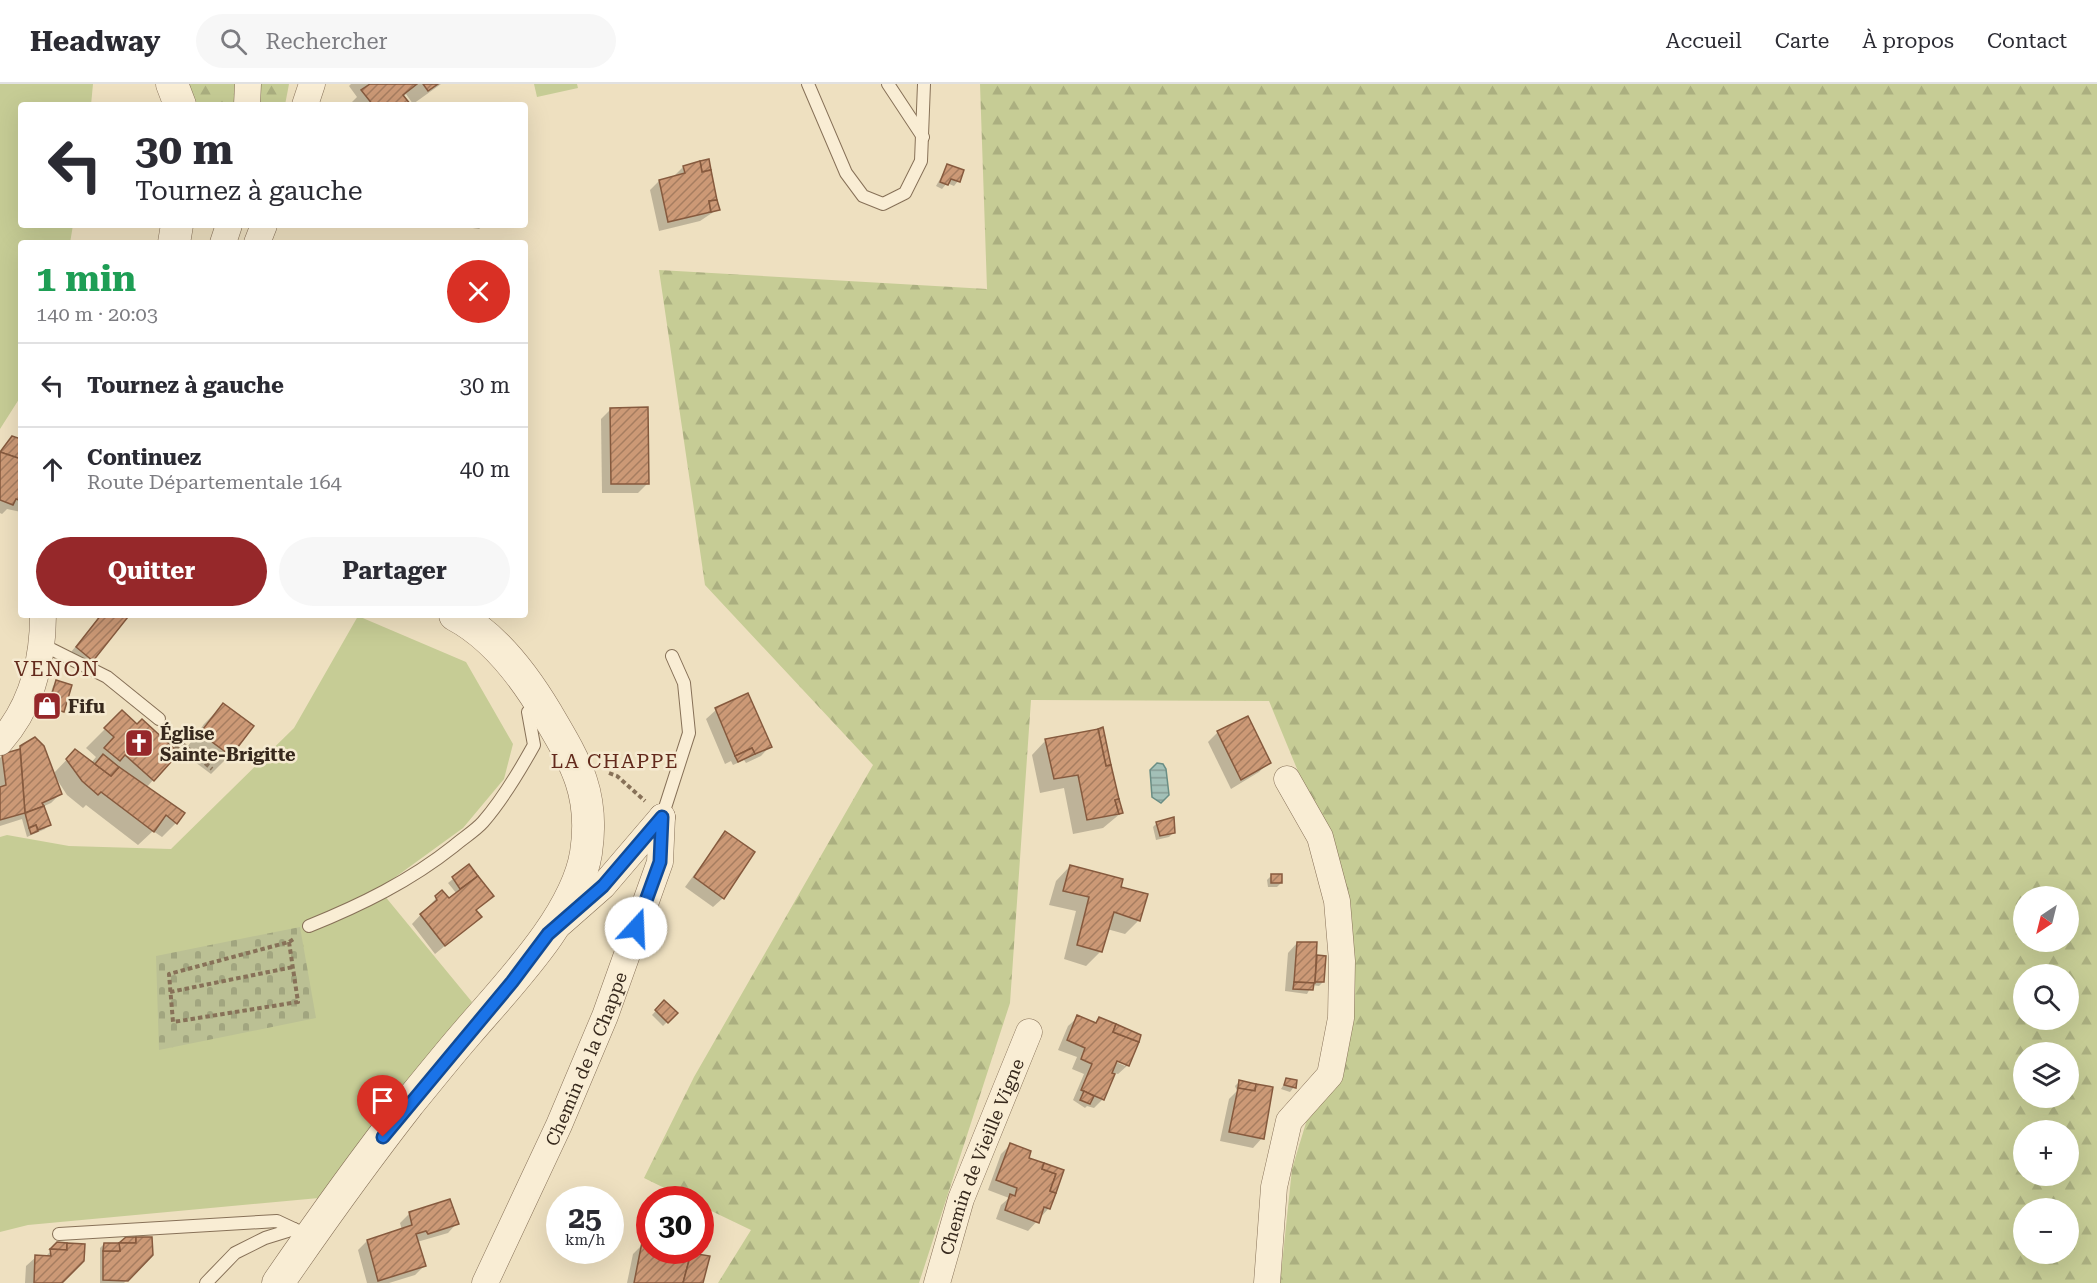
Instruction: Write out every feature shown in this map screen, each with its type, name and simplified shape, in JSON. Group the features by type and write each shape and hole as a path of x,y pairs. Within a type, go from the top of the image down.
{"street":[{"path":"172,84 179,102"},
{"path":"247,102 248,84"},
{"path":"306,102 312,84"},
{"path":"0,742 29,701 43,645 43,618"},
{"path":"278,1283 302,1233 512,982 548,934 568,902 586,855 588,798 574,760 530,687 476,626 461,618"},
{"path":"1267,1283 1274,1187 1288,1121 1330,1075 1341,1018 1342,961 1337,901 1320,837 1287,779"},
{"path":"548,934 603,886 662,817"},
{"name":"Chemin de la Chappe","path":"485,1283 559,1125 605,1016 660,862 662,817"},
{"name":"Chemin de Vieille Vigne","path":"936,1283 961,1199 1029,1032"}],"lane":[{"path":"808,84 846,173 863,196 884,204 905,193 921,161 924,84"},
{"path":"888,84 923,137"},
{"path":"43,645 107,677 159,719"},
{"path":"662,817 689,733 684,683 672,656"},
{"path":"309,926 353,908 401,882 441,856 482,823 516,777 534,746 528,712 539,701"},
{"path":"59,1234 277,1221 302,1233"},
{"path":"206,1283 235,1253 265,1238 302,1233"}],"path":[{"path":"185,755 187,748 212,769"},
{"path":"617,776 662,817"},
{"path":"289,942 298,1002 173,1022 169,974 289,942 309,926"},
{"path":"170,992 293,968"}],"green space":[{"path":"0,84 93,84 91,102 18,102 18,228 72,228 70,240 18,240 18,401 0,429"},
{"path":"175,84 289,84 286,102 177,102"},
{"path":"534,84 577,84 578,88 537,97"},
{"path":"980,84 2097,84 2097,1283 1280,1283 1292,1169 1308,1116 1343,1075 1352,974 1342,878 1269,701 1031,700 1010,1003 919,1283 718,1283 751,1230 714,1212 714,1186 660,1186 644,1178 694,1077 873,765 705,585 659,270 987,289"},
{"path":"357,618 363,618 466,662 513,744 504,779 463,828 379,889 472,1002 319,1198 28,1225 0,1232 0,837 7,835 69,846 171,849 294,728"},
{"path":"300,927 316,1018 159,1050 156,956"}],"water":[{"path":"1157,763 1163,764 1166,769 1169,795 1161,803 1152,797 1150,770"}],"building":[{"path":"370,84 417,84 403,95 409,102 371,102 361,90"},
{"path":"423,84 438,84 428,91"},
{"path":"709,159 711,170 702,172 700,161"},
{"path":"700,161 702,172 711,170 717,200 709,201 711,212 668,222 659,180 685,173 683,166"},
{"path":"947,164 964,170 960,182 951,179 948,185 940,182"},
{"path":"717,200 720,210 711,212 709,201"},
{"path":"648,407 649,484 611,484 610,408"},
{"path":"12,436 18,438 18,458 0,452"},
{"path":"0,452 18,458 18,500 16,499 13,505 0,500"},
{"path":"99,618 127,618 93,661 76,647"},
{"path":"56,680 72,685 64,712 48,707"},
{"path":"748,693 772,747 755,754 752,748 735,756 715,708"},
{"path":"223,703 254,726 231,756 200,733"},
{"name":"Église Sainte-Brigitte","path":"122,710 137,724 142,719 179,753 154,781 125,755 120,761 104,748 114,737 104,728"},
{"path":"1248,716 1271,763 1241,780 1217,731"},
{"path":"1103,727 1111,765 1106,766 1098,729"},
{"path":"1098,729 1106,766 1111,765 1119,799 1115,800 1119,814 1087,820 1078,775 1054,779 1045,739"},
{"path":"35,737 44,746 62,794 42,803 44,806 25,813 20,746"},
{"path":"752,748 755,754 738,762 735,756"},
{"path":"20,749 25,813 0,820 0,787 6,785 2,754"},
{"path":"75,749 111,776 119,767 185,813 177,824 166,815 154,832 101,792 98,795 82,781 66,759"},
{"path":"103,754 119,767 111,776 95,764"},
{"path":"1119,799 1123,813 1119,814 1115,800"},
{"path":"44,806 51,825 38,830 36,825 29,828 25,813"},
{"path":"1174,817 1175,833 1160,836 1156,822"},
{"path":"36,825 38,831 31,834 29,828"},
{"path":"725,831 755,852 724,899 694,877"},
{"path":"469,864 478,876 460,889 452,877"},
{"path":"1070,865 1123,879 1121,887 1148,894 1140,921 1114,912 1102,952 1077,945 1089,897 1063,891"},
{"path":"1271,874 1282,874 1282,883 1271,883"},
{"path":"478,876 494,896 476,910 482,917 445,946 420,914 437,900 435,896 442,890 449,898"},
{"path":"1297,942 1317,942 1315,983 1294,982"},
{"path":"1317,955 1326,956 1324,982 1315,982"},
{"path":"1294,982 1314,983 1313,990 1293,989"},
{"path":"664,1000 678,1013 668,1023 655,1010"},
{"path":"1077,1015 1096,1023 1099,1017 1116,1024 1113,1032 1139,1042 1129,1066 1117,1061 1112,1073 1115,1074 1104,1100 1081,1090 1092,1064 1081,1059 1085,1048 1067,1040"},
{"path":"1116,1024 1141,1035 1139,1042 1113,1032"},
{"path":"1286,1078 1297,1080 1296,1088 1284,1085"},
{"path":"1239,1080 1256,1084 1255,1091 1238,1088"},
{"path":"1256,1084 1273,1087 1264,1139 1229,1132 1238,1088 1255,1091"},
{"path":"1084,1091 1094,1096 1090,1104 1080,1100"},
{"path":"1010,1143 1031,1151 1029,1158 1044,1163 1042,1169 1056,1174 1050,1191 1056,1193 1050,1209 1044,1207 1039,1223 1005,1210 1010,1194 1015,1196 1017,1188 996,1180"},
{"path":"1044,1163 1064,1170 1056,1193 1050,1191 1056,1174 1042,1169"},
{"path":"450,1199 459,1224 428,1234 426,1231 416,1234 426,1266 378,1281 367,1240 412,1225 409,1212"},
{"path":"126,1237 136,1237 136,1243 119,1243"},
{"path":"136,1237 152,1237 153,1255 128,1281 103,1280 103,1251 120,1251 119,1243 136,1243"},
{"path":"57,1242 67,1243 67,1250 50,1249"},
{"path":"67,1243 85,1244 84,1261 62,1283 34,1283 35,1255 51,1256 50,1249 67,1250"},
{"path":"104,1243 119,1243 120,1251 103,1251"},
{"path":"638,1264 688,1264 683,1283 634,1283"},
{"path":"688,1264 708,1264 703,1283 683,1283"}],"place":[{"name":"Fifu","path":"47,706"},
{"name":"Église Sainte-Brigitte","path":"139,743"}],"district":[{"name":"VENON","path":"57,669"},
{"name":"LA CHAPPE","path":"615,761"}],"route":[{"path":"383,1137 467,1033 512,982 548,934 603,886 662,817 660,862 636,928"}]}
